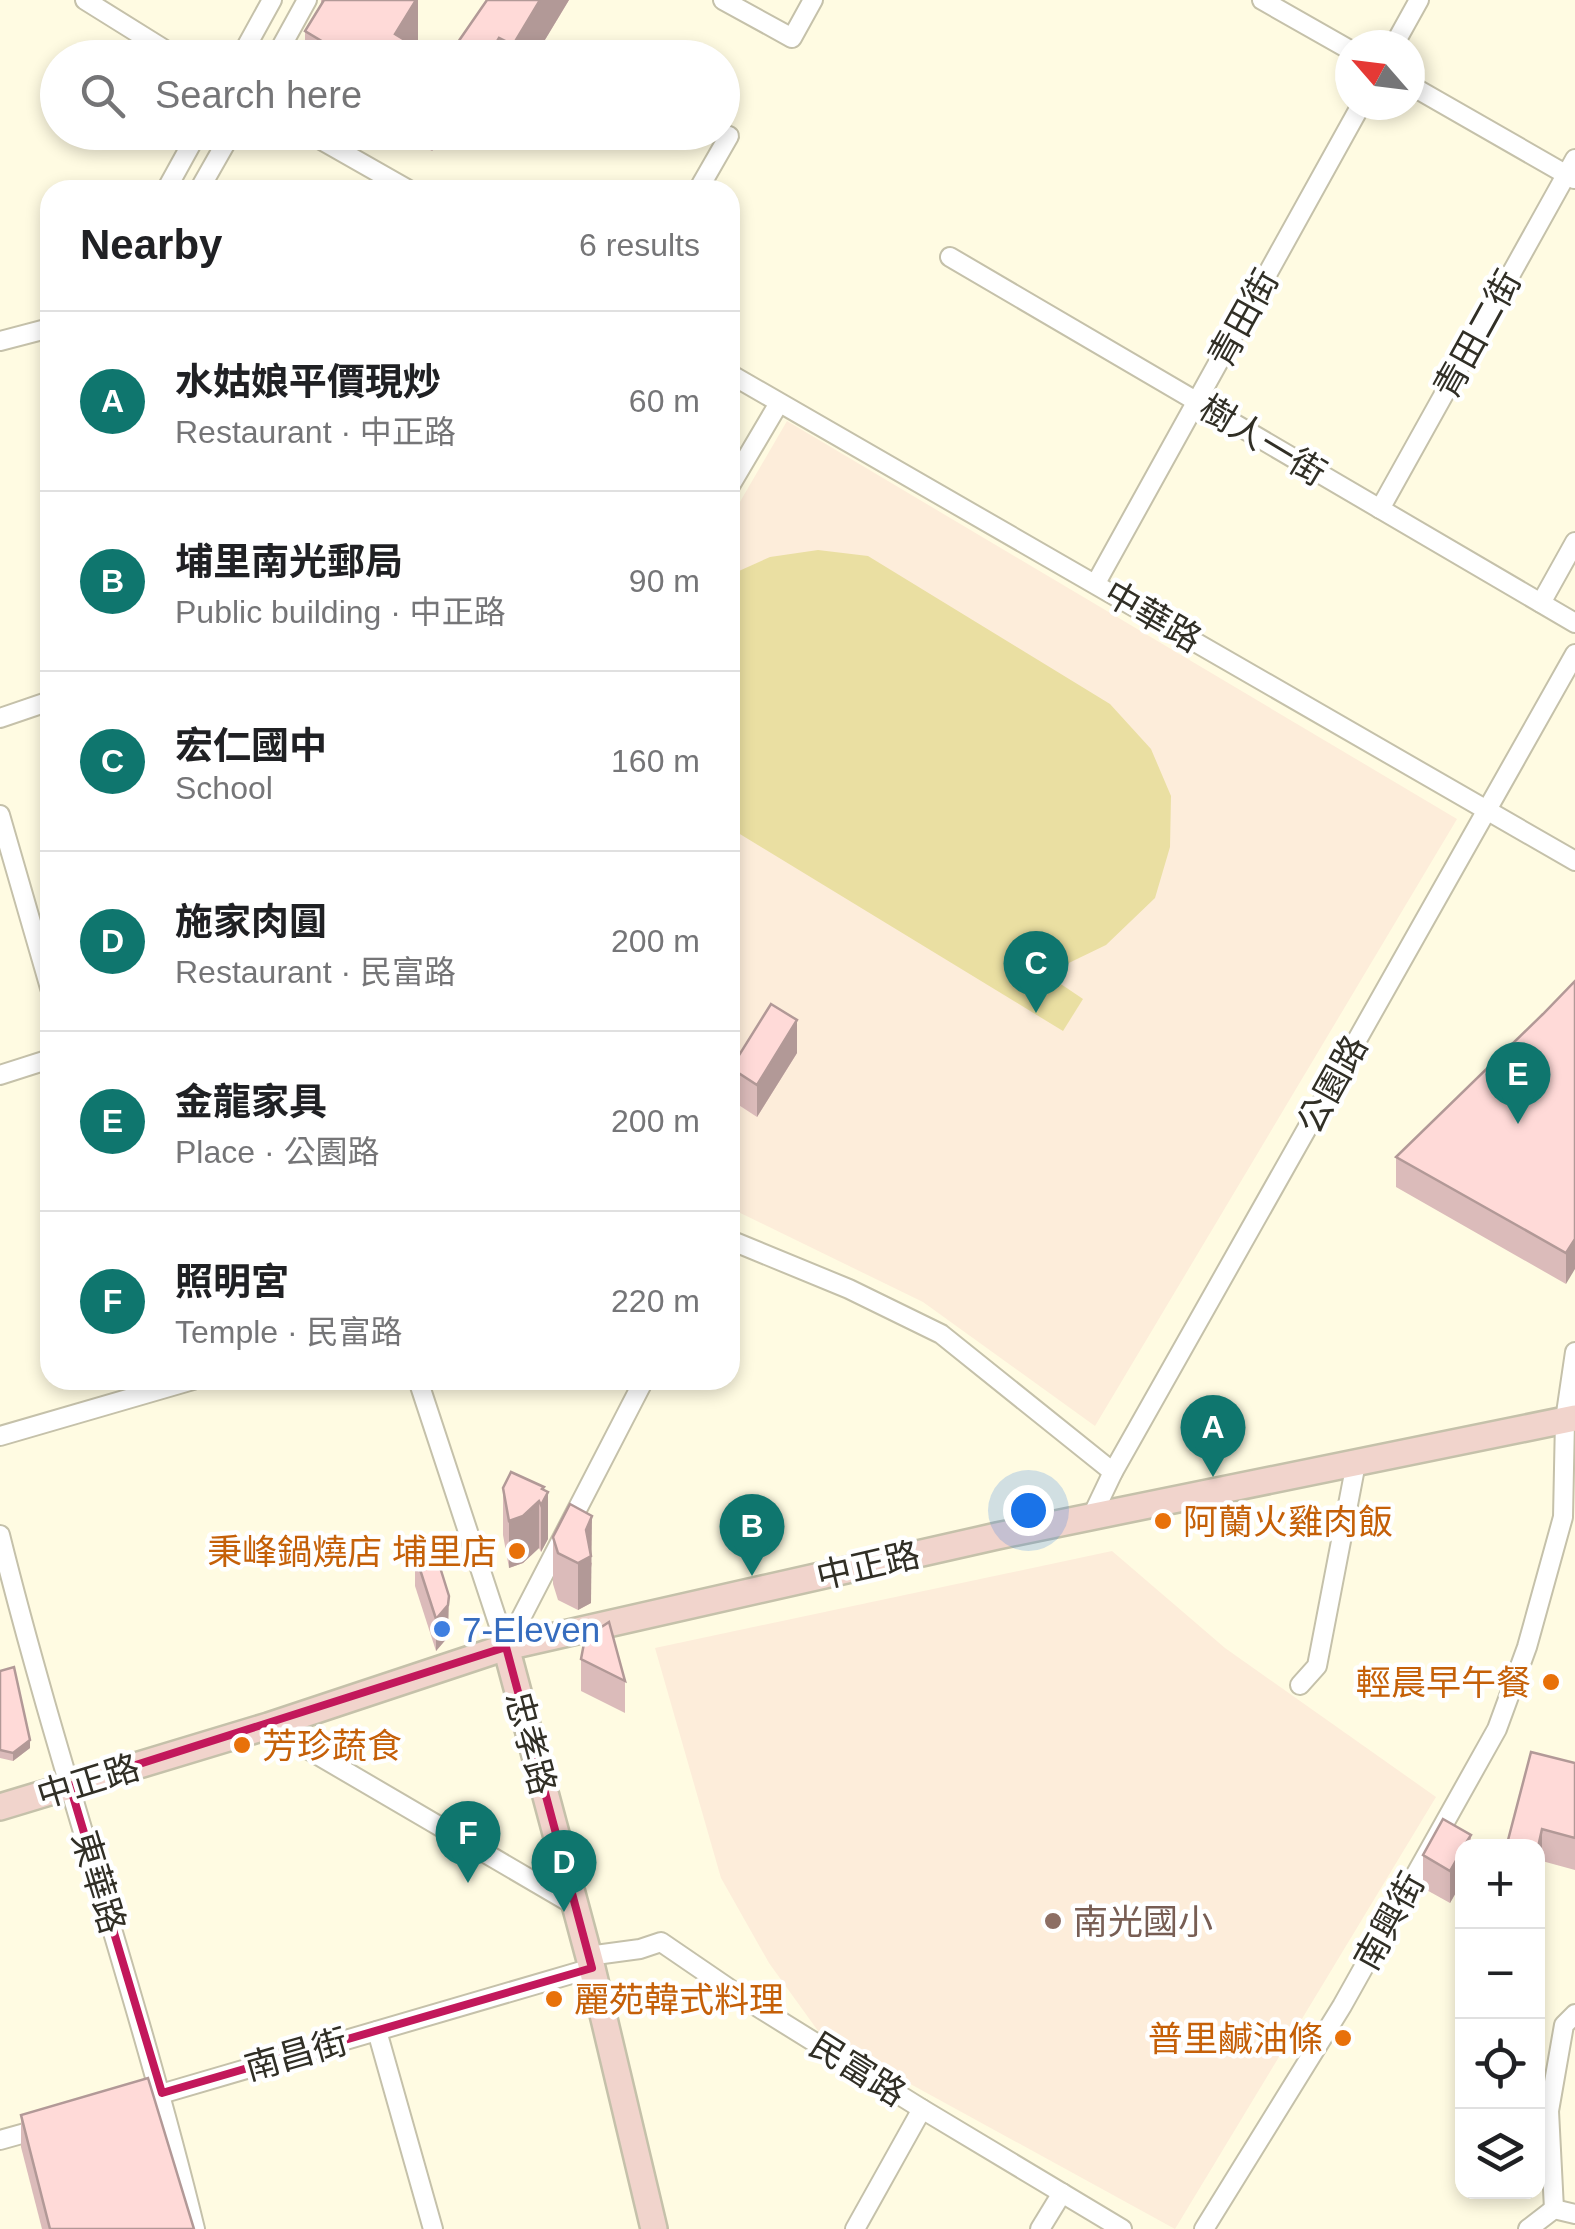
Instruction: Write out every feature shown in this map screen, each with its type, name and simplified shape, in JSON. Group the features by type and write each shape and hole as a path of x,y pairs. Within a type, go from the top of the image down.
{"main road":[{"name":"中正路","path":"0,1807 268,1726 506,1648 1092,1516 1570,1419"},
{"name":"忠孝路","path":"506,1648 590,1962 654,2229"}],"street":[{"path":"85,0 149,40"},
{"path":"250,40 272,0"},
{"path":"285,40 308,0"},
{"path":"723,0 792,38 814,0"},
{"path":"1262,0 1335,41"},
{"path":"1402,30 1419,0"},
{"path":"1425,92 1572,171"},
{"name":"青田街","path":"1096,582 1352,120"},
{"path":"172,180 188,150"},
{"path":"204,180 221,150"},
{"path":"339,150 391,180"},
{"path":"704,180 721,150"},
{"name":"青田二街","path":"1380,510 1572,171"},
{"name":"樹人一街","path":"950,257 1575,623"},
{"path":"0,342 40,331"},
{"name":"中華路","path":"740,380 1575,862"},
{"path":"740,469 779,403"},
{"path":"1541,602 1575,542"},
{"name":"公園路","path":"1092,1516 1113,1472 1575,654"},
{"path":"0,718 40,704"},
{"path":"0,816 40,954"},
{"path":"0,1074 40,1063"},
{"path":"740,1244 850,1289 940,1334 1113,1472"},
{"name":"南興街","path":"1204,2229 1342,2006 1497,1730 1527,1647 1563,1517 1575,1352"},
{"path":"0,1436 146,1390"},
{"name":"忠孝路","path":"421,1390 506,1648"},
{"path":"506,1648 639,1390"},
{"path":"1300,1685 1317,1666 1356,1462"},
{"name":"東華路","path":"0,1535 153,2096 195,2229"},
{"path":"268,1726 574,1905"},
{"name":"民富路","path":"590,1962 661,1942 740,1996 1122,2229"},
{"name":"南昌街","path":"153,2096 377,2031 590,1962"},
{"path":"1554,2209 1549,2111 1564,2025 1575,2014"},
{"path":"377,2031 433,2229"},
{"path":"855,2229 922,2109"},
{"path":"0,2140 54,2125"},
{"path":"1040,2229 1062,2193"},
{"path":"1554,2209 1575,2214"},
{"path":"1528,2229 1554,2209"}],"highlighted area":[{"path":"506,1647 592,1968 162,2093 70,1786"}],"shaded area":[{"path":"787,421 1457,819 1095,1426 923,1302 740,1213 740,502"},
{"path":"818,550 868,556 1110,704 1151,749 1171,796 1170,847 1155,898 1106,945 1046,974 1083,999 1063,1031 740,834 740,570 770,557"},
{"name":"南光國小","path":"1112,1551 1225,1648 1436,1797 1175,2229 821,2035 769,1963 721,1878 655,1648"}],"building":[{"path":"324,0 416,0 395,34 405,40 320,40 305,31"},
{"path":"487,0 540,0 516,40 459,40"},
{"path":"1575,981 1575,1239 1566,1253 1396,1157"},
{"path":"771,1004 797,1020 757,1085 740,1074 740,1054"},
{"path":"511,1472 548,1492 541,1505 539,1501 523,1516 509,1521 503,1488"},
{"path":"570,1504 592,1516 586,1530 591,1556 578,1563 558,1553 553,1537"},
{"path":"434,1548 449,1596 448,1605 436,1619 415,1554"},
{"path":"609,1622 625,1681 581,1659 585,1638"},
{"path":"14,1667 30,1740 13,1753 0,1750 0,1671"},
{"path":"1531,1752 1575,1763 1575,1838 1542,1829 1540,1839 1508,1839"},
{"path":"1443,1819 1471,1835 1468,1839 1455,1839 1455,1862 1450,1871 1423,1855"},
{"path":"148,2078 194,2229 50,2229 21,2115"}],"place":[{"name":"宏仁國中","path":"1036,1013"},
{"name":"金龍家具","path":"1518,1124"},
{"name":"水姑娘平價現炒","path":"1213,1477"},
{"name":"阿蘭火雞肉飯","path":"1163,1521"},
{"name":"秉峰鍋燒店 埔里店","path":"517,1551"},
{"name":"埔里南光郵局","path":"752,1576"},
{"name":"7-Eleven","path":"442,1629"},
{"name":"輕晨早午餐","path":"1551,1682"},
{"name":"芳珍蔬食","path":"242,1745"},
{"name":"照明宮","path":"468,1883"},
{"name":"施家肉圓","path":"564,1912"},
{"name":"南光國小","path":"1053,1921"},
{"name":"麗苑韓式料理","path":"554,1999"},
{"name":"普里鹹油條","path":"1343,2038"}]}
